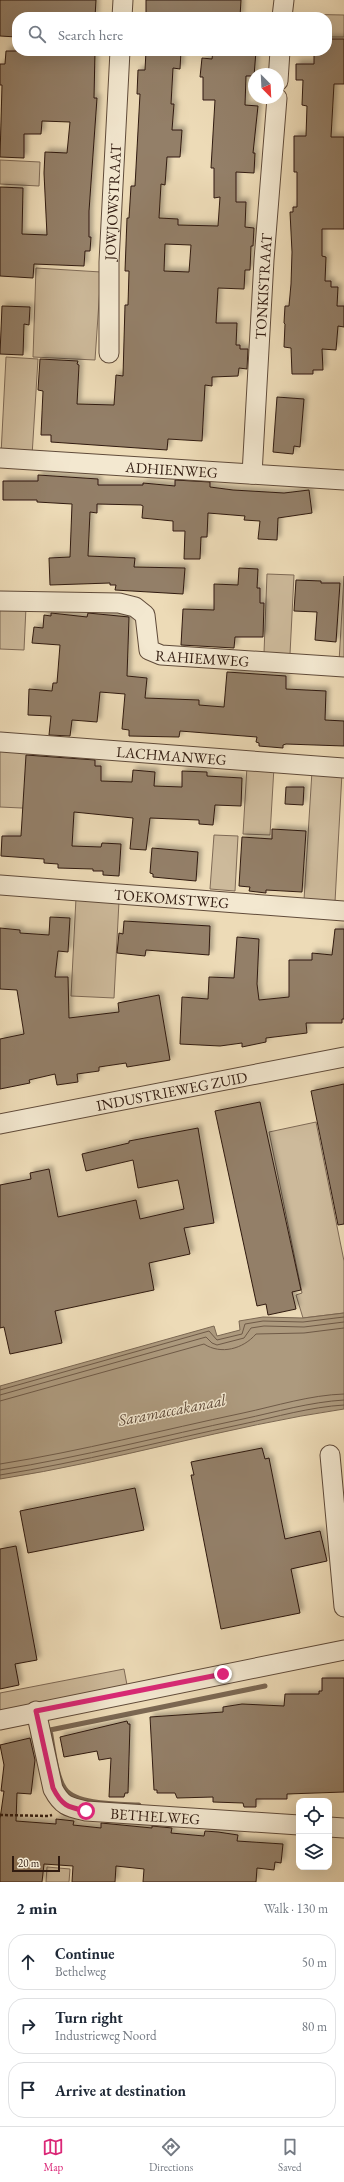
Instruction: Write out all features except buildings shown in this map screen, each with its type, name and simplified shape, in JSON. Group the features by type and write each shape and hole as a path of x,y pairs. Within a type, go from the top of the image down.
{"street":[{"path":"122,12 123,0"},
{"path":"283,12 284,0"},
{"name":"JOWJOWSTRAAT","path":"109,353 109,262 120,56"},
{"path":"279,68 280,56"},
{"name":"TONKISTRAAT","path":"252,474 264,260 277,104"},
{"name":"ADHIENWEG","path":"0,458 344,480"},
{"name":"RAHIEMWEG","path":"0,601 119,603 135,607 145,615 149,650 161,655 344,667"},
{"name":"LACHMANWEG","path":"0,742 344,768"},
{"name":"TOEKOMSTWEG","path":"0,885 344,911"},
{"name":"INDUSTRIEWEG ZUID","path":"0,1124 344,1057"},
{"path":"330,1455 344,1608"},
{"path":"0,1720 36,1711 344,1650"},
{"path":"36,1711 53,1788 58,1799 67,1806"},
{"name":"BETHELWEG","path":"67,1806 86,1811 296,1825"},
{"path":"332,1826 344,1828"}],"path":[{"path":"0,1815 49,1816 67,1806"}],"shaded area":[{"path":"332,15 344,15 344,37 332,37"},
{"path":"0,160 40,162 39,186 0,184"},
{"path":"36,268 101,272 95,360 33,357"},
{"path":"6,357 38,359 32,456 1,454"},
{"path":"267,574 294,575 290,654 264,653"},
{"path":"344,576 344,662 339,662"},
{"path":"0,606 26,607 24,650 0,649"},
{"path":"0,747 47,750 43,809 0,807"},
{"path":"247,766 274,767 270,835 243,834"},
{"path":"312,771 342,773 335,902 304,900"},
{"path":"214,835 238,836 235,891 210,889"},
{"path":"76,898 119,901 114,998 71,996"},
{"path":"316,1122 344,1261 344,1313 303,1318 296,1295 302,1293 269,1132"},
{"path":"124,1669 127,1685 0,1711 0,1693"},
{"path":"47,1867 70,1869 69,1882 46,1882"}],"water":[{"name":"Saramaccakanaal","path":"344,1313 344,1409 258,1425 43,1472 0,1479 0,1386 214,1326 217,1336 240,1330 239,1321 263,1317 303,1318"}],"waterway":[{"path":"139,1805 110,1804 88,1801 71,1794 65,1789 59,1777 50,1730 265,1686"}],"route":[{"path":"86,1811 67,1806 58,1799 53,1788 36,1711 223,1674"}]}
